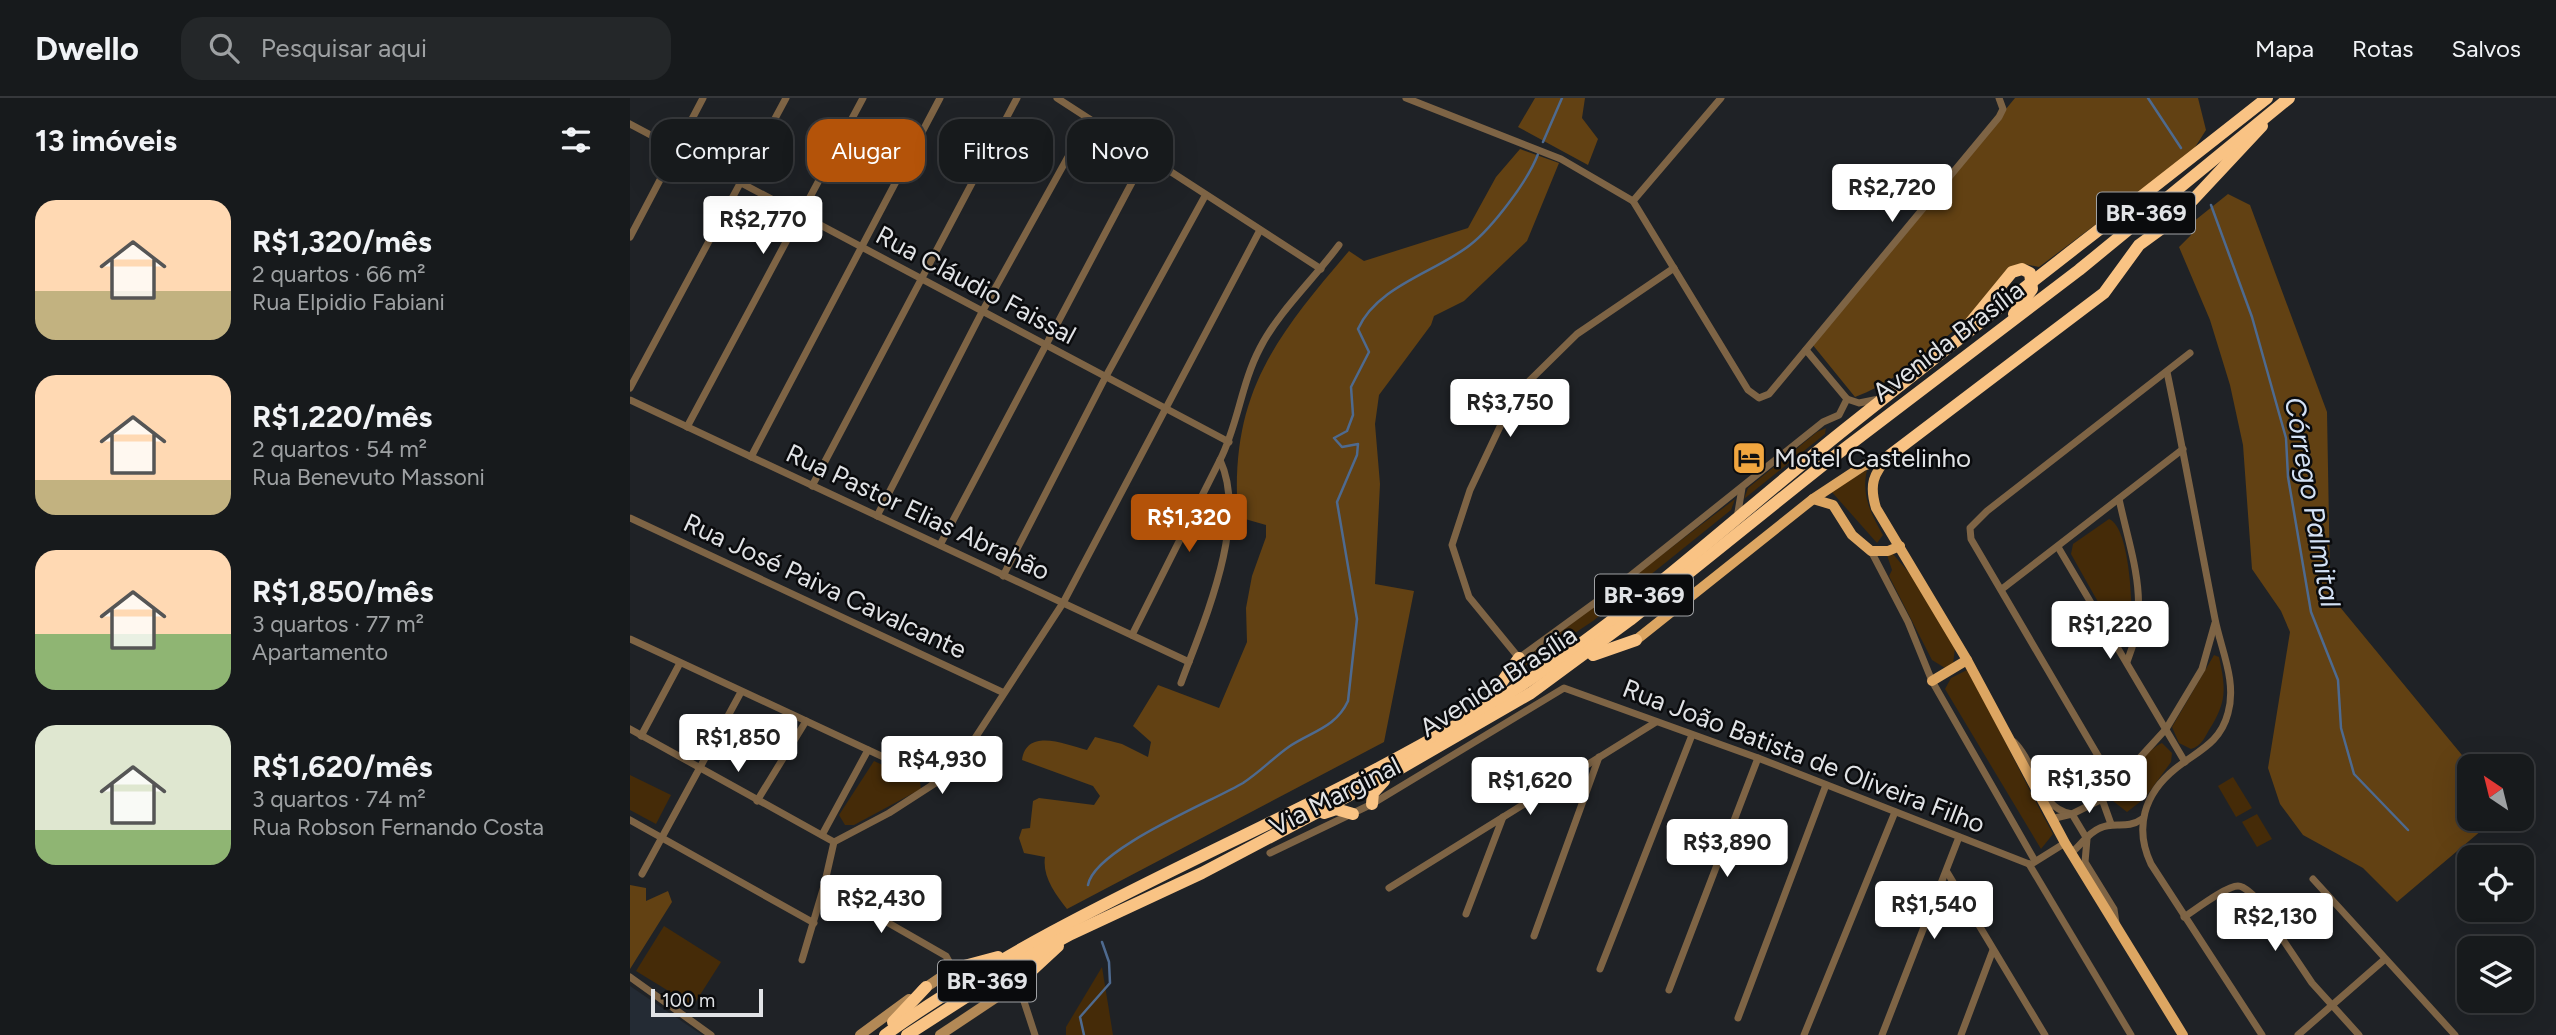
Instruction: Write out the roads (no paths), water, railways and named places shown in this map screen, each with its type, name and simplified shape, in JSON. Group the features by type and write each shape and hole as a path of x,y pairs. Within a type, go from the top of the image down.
{"highway":[{"name":"Avenida Brasília","path":"885,1035 1015,952 1383,764 1534,676 1625,610 1936,356 2267,98"},
{"name":"Avenida Brasília","path":"907,1035 996,976 1072,933 1202,873 1401,768 1531,693 2003,328 2289,98"},
{"path":"1889,456 2104,293 2138,245 2176,218 2289,98"},
{"path":"1936,356 1971,321 2012,272 2025,269 2033,280 2028,297 2003,328"},
{"path":"1570,665 1609,647 1636,640"},
{"path":"1482,708 1520,658"},
{"path":"1372,804 1377,787 1401,768"},
{"path":"1294,823 1336,808 1353,814"},
{"path":"1018,983 1072,933"},
{"path":"953,969 1015,952"},
{"path":"880,1035 926,986"}],"main road":[{"path":"1636,640 1813,499 1863,466 1889,456"},
{"path":"1889,456 1877,470 1871,491 1876,508 1967,660 2065,843 2182,1034"},
{"path":"1813,499 1833,505 1852,535 1871,551 1888,551 1900,546"},
{"path":"1932,681 1967,660"},
{"path":"860,1035 953,969"},
{"path":"940,1035 1018,983"}],"street":[{"path":"691,119 703,98"},
{"path":"630,388 786,98"},
{"path":"687,427 863,98"},
{"path":"751,457 940,98"},
{"path":"812,485 1017,98"},
{"path":"877,516 982,312 1089,118 1057,98"},
{"path":"1406,98 1561,159 1633,201 1753,395 1759,398 1769,394 1999,117 2003,109 1999,98"},
{"path":"1633,201 1721,98"},
{"name":"Rua Cláudio Faissal","path":"630,124 651,135"},
{"path":"1173,174 1321,269"},
{"path":"630,236 658,182"},
{"path":"940,545 1132,182"},
{"name":"Rua Cláudio Faissal","path":"739,183 1229,442"},
{"path":"1003,576 1105,378 1205,196"},
{"path":"802,960 834,842 889,813 937,782 966,752 1002,692 1063,603 1261,230"},
{"path":"1132,635 1229,442 1245,382 1259,349 1339,245"},
{"path":"1674,268 1577,334 1515,395 1470,491 1452,545 1469,597 1520,658 1615,588 1823,422 1839,415 1847,399"},
{"path":"1806,350 1847,399 1862,403 1885,398"},
{"path":"2114,783 1971,539 1972,523 2190,353"},
{"path":"2167,372 2231,692 2225,723 2206,749 2185,762 2159,786 2142,819 2141,837 2147,855 2184,917 2262,1035"},
{"name":"Rua Pastor Elias Abrahão","path":"630,400 1189,662"},
{"path":"1823,422 1847,428"},
{"path":"2002,589 2183,449"},
{"path":"1181,683 1216,582 1225,542 1230,495 1228,477 1220,460"},
{"path":"1737,519 1742,487"},
{"path":"2119,499 2141,605 2137,636 2127,662"},
{"name":"Rua José Paiva Cavalcante","path":"630,518 1002,692"},
{"path":"2058,547 2185,762"},
{"path":"1871,551 1908,622 1932,681 2032,863 2132,1035"},
{"path":"2052,819 2072,814 2102,799 2166,729 2191,693 2208,652 2216,622"},
{"path":"630,639 937,782"},
{"path":"2208,652 2224,653"},
{"path":"641,736 680,663"},
{"name":"Rua João Batista de Oliveira Filho","path":"1564,688 1758,758 2032,863"},
{"name":"Via Marginal","path":"1270,853 1372,804 1564,688"},
{"path":"642,874 741,692"},
{"path":"757,801 806,721"},
{"path":"1389,888 1656,722"},
{"path":"630,729 834,842"},
{"path":"2004,733 2022,751 2050,804 2072,814 2086,836 2085,862 2114,909 2116,927"},
{"path":"1600,969 1692,735"},
{"path":"822,835 869,750"},
{"path":"1534,936 1599,757"},
{"path":"1669,990 1758,758"},
{"path":"1738,1018 1826,785"},
{"path":"2102,799 2111,824"},
{"path":"1804,1035 1895,812"},
{"path":"1466,914 1503,817"},
{"path":"2071,853 2086,836 2111,824 2129,826 2142,819"},
{"path":"630,820 814,923"},
{"path":"1882,1035 1959,837"},
{"path":"2032,863 2065,843"},
{"path":"1947,872 2045,1035"},
{"path":"2313,879 2455,1035"},
{"path":"824,886 946,956 953,969"},
{"path":"2184,917 2227,890 2237,886 2245,889 2253,895 2312,983 2359,1035"},
{"path":"1961,1035 1993,950"},
{"path":"2298,1035 2385,959"},
{"path":"630,978 711,1035"},
{"path":"1018,983 1035,1035"}],"waterway":[{"path":"1543,142 1562,98"},
{"name":"Córrego Palmital","path":"2148,98 2181,148"},
{"path":"1088,885 1095,871 1131,842 1243,783 1290,746 1330,723 1343,710 1348,701 1357,619 1337,502 1357,455 1358,444 1342,447 1334,438 1347,431 1353,415 1351,387 1369,352 1358,329 1367,314 1393,291 1456,255 1479,237 1518,190 1538,154"},
{"name":"Córrego Palmital","path":"2211,205 2252,317 2286,438 2288,477 2311,612 2338,680 2341,728 2354,774 2408,830"},
{"path":"1084,1035 1080,1017 1110,983 1109,962 1102,942"}],"place":[{"name":"Motel Castelinho","path":"1749,458"}]}
